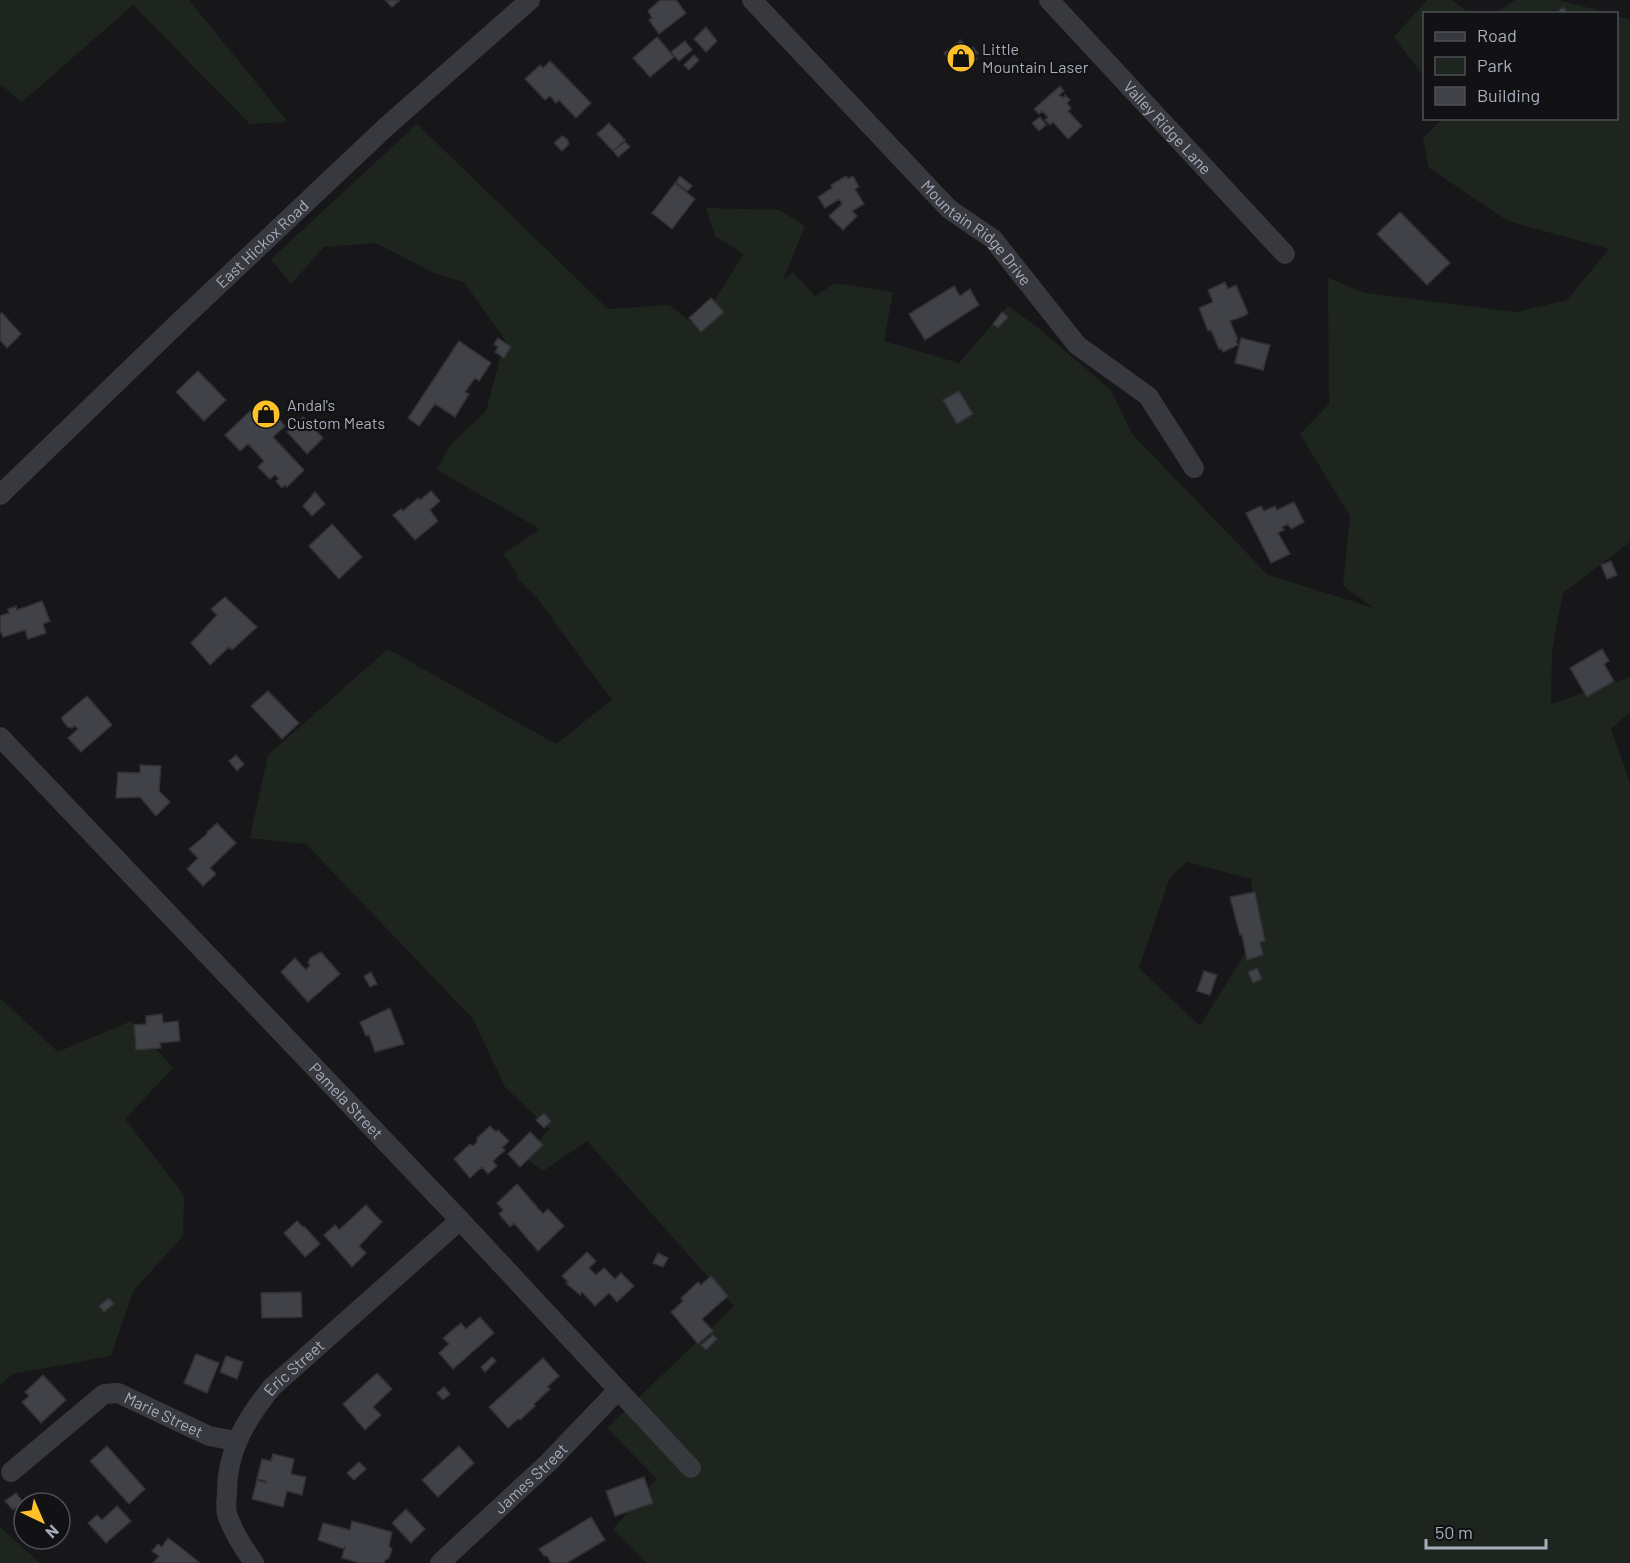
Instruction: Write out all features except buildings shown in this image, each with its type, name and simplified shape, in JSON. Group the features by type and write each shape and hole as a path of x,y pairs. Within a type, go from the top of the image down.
{"street":[{"name":"East Hickox Road","path":"0,495 378,135 530,0"},
{"name":"Mountain Ridge Drive","path":"753,0 949,209 993,239 1077,345 1148,396 1194,468"},
{"name":"Valley Ridge Lane","path":"1049,0 1285,254"},
{"name":"Pamela Street","path":"0,737 460,1220 691,1468"},
{"name":"Eric Street","path":"254,1563 237,1538 226,1512 227,1472 236,1441 252,1412 272,1387 460,1220"},
{"name":"James Street","path":"440,1563 549,1462 618,1390"},
{"name":"Marie Street","path":"11,1472 104,1394 118,1393 209,1436 236,1441"}],"green space":[{"path":"0,0 189,0 288,122 250,124 133,5 22,102 0,84"},
{"path":"1427,0 1452,0 1468,12 1423,12 1423,76 1394,37"},
{"path":"1515,0 1559,0 1604,12 1497,12"},
{"path":"1618,16 1630,20 1630,542 1563,593 1552,651 1551,704 1630,677 1630,712 1611,729 1630,783 1630,1563 647,1563 613,1529 657,1479 607,1428 734,1306 587,1141 543,1171 524,1157 549,1129 505,1087 473,1019 306,844 250,838 268,755 388,649 556,744 612,700 537,598 516,577 518,574 503,554 540,529 437,470 450,445 486,411 505,340 464,282 432,272 376,243 324,247 291,284 271,259 417,124 608,309 669,305 697,327 744,254 715,236 706,208 779,210 805,226 783,280 793,272 815,296 835,283 893,292 884,341 959,363 1008,306 1041,330 1111,390 1132,434 1268,575 1374,608 1343,586 1350,516 1300,434 1329,404 1328,278 1365,293 1516,312 1567,300 1609,249 1508,221 1429,168 1423,138 1441,120 1618,120","holes":["1187,862 1251,879 1257,934 1200,1026 1139,968 1170,877"]},
{"path":"0,998 58,1052 131,1021 173,1068 125,1119 184,1195 183,1236 133,1291 111,1356 13,1374 0,1385"},
{"path":"0,1527 12,1538 12,1551 27,1551 40,1563 0,1563"}],"place":[{"name":"Little Mountain Laser","path":"961,58"},
{"name":"Andal's Custom Meats","path":"266,414"}]}
